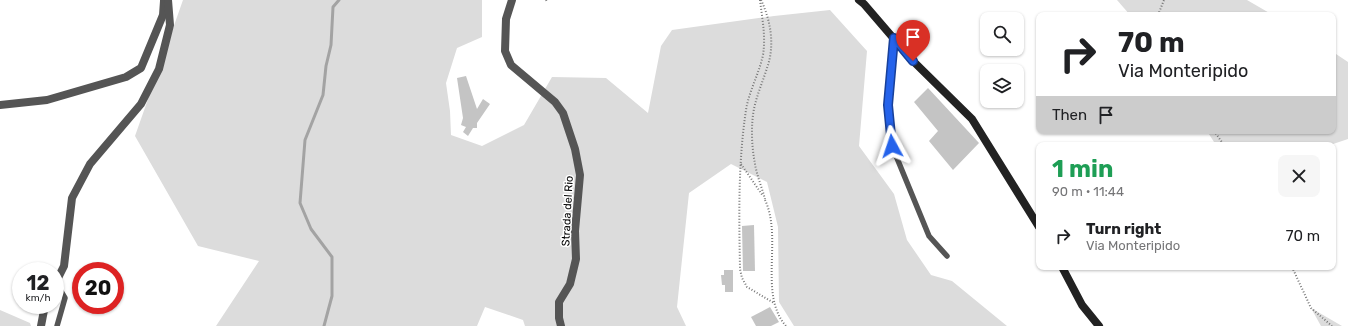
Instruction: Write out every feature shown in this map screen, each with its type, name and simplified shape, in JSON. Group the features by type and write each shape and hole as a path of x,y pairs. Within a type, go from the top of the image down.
{"street":[{"path":"0,105 47,100 112,82 141,68 163,15 165,0"},
{"path":"64,266 72,198 90,164 141,104 159,70 170,25 168,0"},
{"name":"Strada del Rio","path":"512,0 506,19 505,51 511,65 555,102 563,113 575,149 580,175 575,231 576,260 570,284 559,302 559,318 561,326"},
{"path":"859,0 913,61 972,119 1036,222"},
{"path":"1064,270 1082,305 1099,326"},
{"path":"41,326 43,314"}],"lane":[{"path":"894,38 888,105 892,146 929,236 947,256"},
{"path":"57,326 60,314"}],"path":[{"path":"760,0 765,37 746,110 738,204 740,269 746,286 774,302"},
{"path":"760,0 767,12 770,22 771,50 768,67 755,104 752,141 755,165 765,199"},
{"path":"1159,12 1164,0"},
{"path":"741,164 765,199 770,209 772,225 771,291 774,302 786,326"},
{"path":"1293,270 1312,308 1332,326"}],"shaded area":[{"path":"183,0 482,0 482,37 457,48 446,83 450,111 451,135 482,146 524,125 552,77 606,78 648,113 661,46 672,30 830,10 867,51 859,146 894,194 907,240 931,275 952,281 1007,326 794,326 779,302 778,227 767,182 731,164 689,193 677,307 686,326 525,326 523,320 485,307 477,326 216,326 259,261 198,246 135,136"},
{"path":"1117,0 1247,0 1268,12 1127,12"},
{"path":"1336,54 1348,62 1348,139 1336,143 1214,142 1209,134 1336,134"},
{"path":"1311,308 1342,326 1321,326"},
{"path":"0,310 30,323 31,326 0,326"}],"building":[{"path":"466,76 477,109 483,99 490,104 477,123 477,128 473,128 468,136 463,132 466,127 461,125 463,118 457,78"},
{"path":"928,88 979,143 953,170 929,141 938,131 914,102"},
{"path":"754,225 755,271 743,271 742,226"},
{"path":"724,270 733,270 733,292 725,292 725,285 722,285 721,275 724,275"},
{"path":"770,307 779,322 771,326 756,326 751,317"}],"waterway":[{"path":"324,326 332,296 332,257 311,229 300,203 305,140 323,95 326,66 331,45 333,7 339,0"}],"route":[{"path":"892,146 888,105 894,38 913,61"}]}
